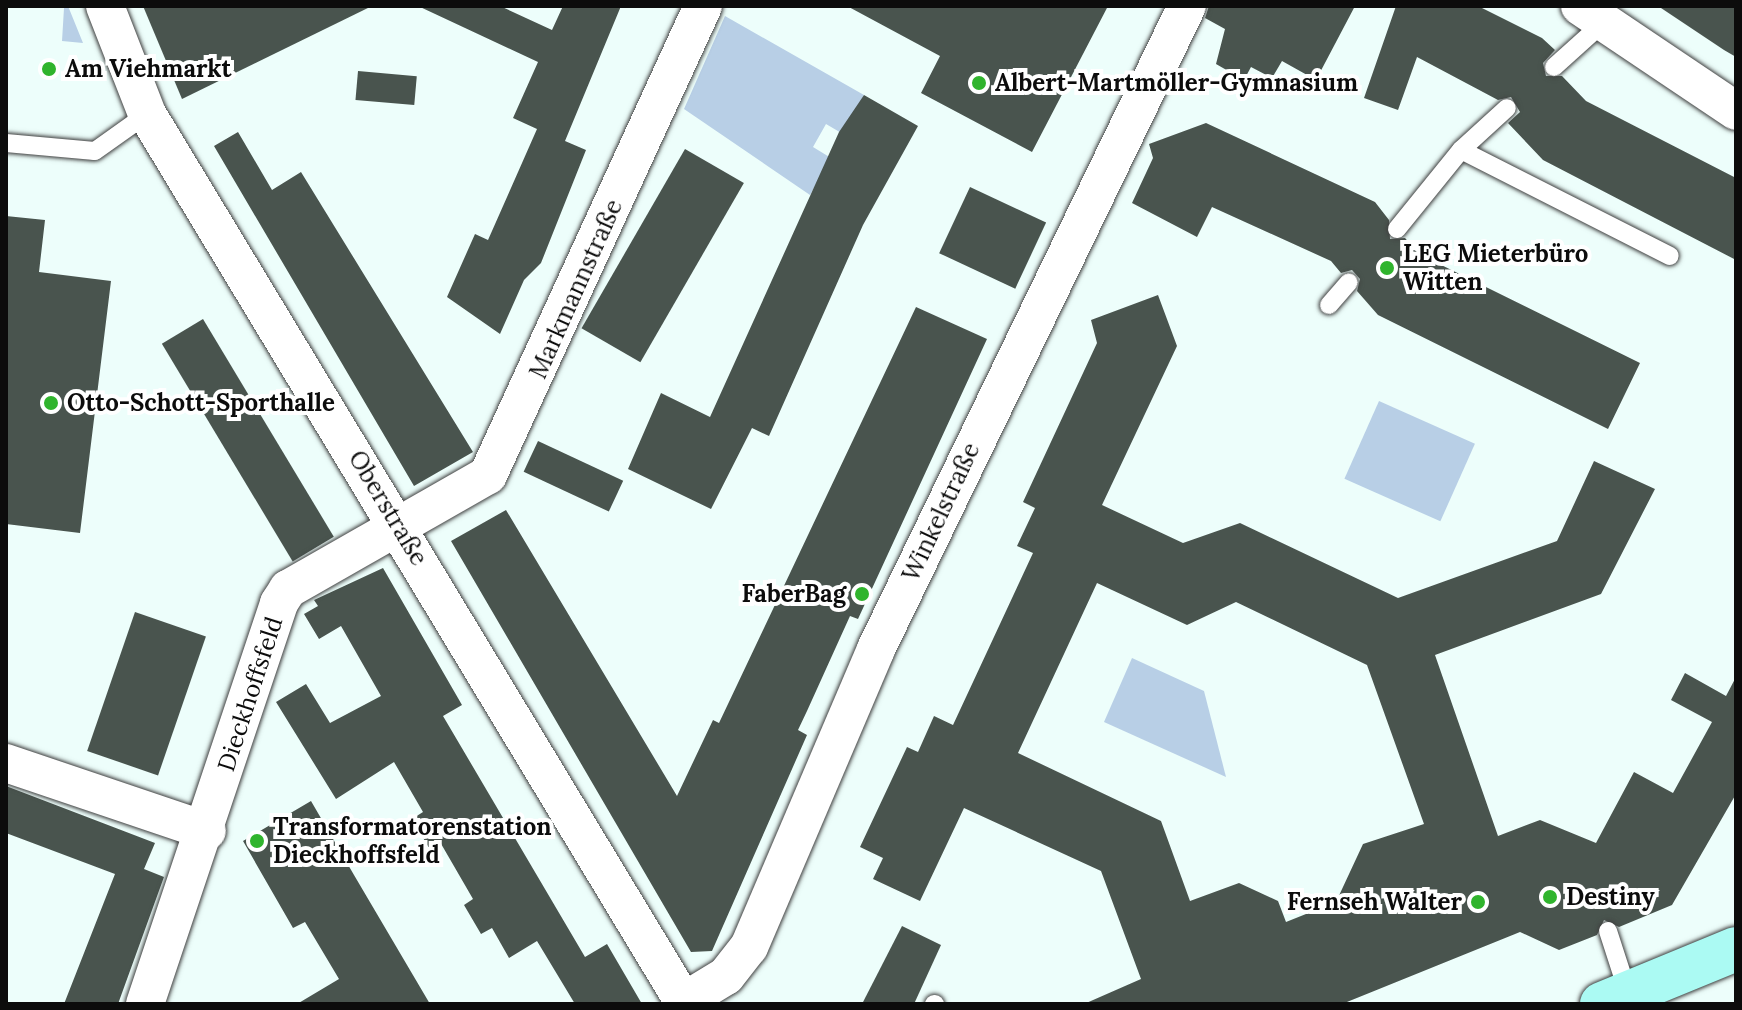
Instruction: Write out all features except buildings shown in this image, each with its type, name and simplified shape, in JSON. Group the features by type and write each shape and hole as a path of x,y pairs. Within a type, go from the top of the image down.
{"main road":[{"path":"1615,999 1736,949"}],"street":[{"name":"Oberstraße","path":"105,6 147,114 684,1003"},
{"name":"Markmannstraße","path":"399,527 474,488 499,458 703,6"},
{"name":"Winkelstraße","path":"684,1003 726,976 749,947 876,649 1187,6"},
{"path":"1592,14 1736,111"},
{"name":"Dieckhoffsfeld","path":"145,1004 207,831 279,603 288,589 399,527"},
{"path":"6,763 207,831"}],"lane":[{"path":"1554,67 1592,14"},
{"path":"1397,229 1461,150 1507,108"},
{"path":"6,143 95,151 147,114"},
{"path":"1461,150 1670,256"},
{"path":"1329,305 1349,282"},
{"path":"1608,931 1615,999"}],"shaded area":[{"path":"50,6 68,6 83,43 62,41 64,8"},
{"path":"725,16 864,95 843,134 826,124 813,147 831,158 810,195 684,109"},
{"path":"1379,401 1475,444 1440,521 1344,479"},
{"path":"1132,658 1204,691 1226,777 1104,722"}],"place":[{"name":"Am Viehmarkt","path":"49,69"},
{"name":"Albert-Martmöller-Gymnasium","path":"979,83"},
{"name":"LEG Mieterbüro Witten","path":"1387,268"},
{"name":"Otto-Schott-Sporthalle","path":"51,403"},
{"name":"FaberBag","path":"862,594"},
{"name":"Transformatorenstation Dieckhoffsfeld","path":"257,841"},
{"name":"Destiny","path":"1550,897"},
{"name":"Fernseh Walter","path":"1478,902"}]}
